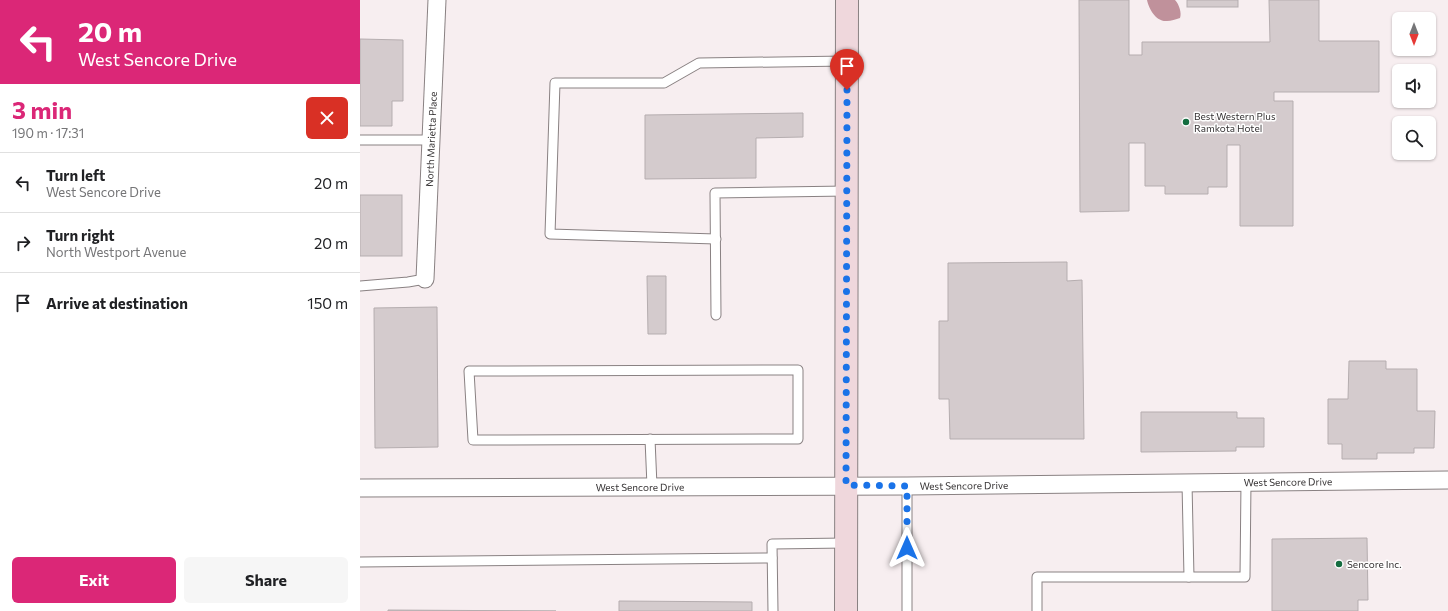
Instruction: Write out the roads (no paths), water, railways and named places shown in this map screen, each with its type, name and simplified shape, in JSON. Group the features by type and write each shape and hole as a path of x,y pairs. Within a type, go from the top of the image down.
{"main road":[{"path":"846,611 847,0"}],"street":[{"name":"North Marietta Place","path":"425,279 437,0"},
{"name":"West Sencore Drive","path":"360,488 846,485 907,486 1448,480"}],"lane":[{"path":"716,239 550,234 555,83 664,83 699,63 847,61"},
{"path":"360,140 431,140"},
{"path":"716,315 715,193 847,191"},
{"path":"360,286 425,279"},
{"path":"469,370 798,370 798,439 650,439 473,440 469,370"},
{"path":"650,439 652,486"},
{"path":"1187,482 1189,577"},
{"path":"1037,611 1037,577 1245,577 1246,482"},
{"path":"907,486 907,611"},
{"path":"773,611 772,544 846,543"},
{"path":"360,562 772,558"}],"place":[{"name":"Best Western Plus Ramkota Hotel","path":"1186,122"},
{"name":"Sencore Inc.","path":"1339,564"}]}
